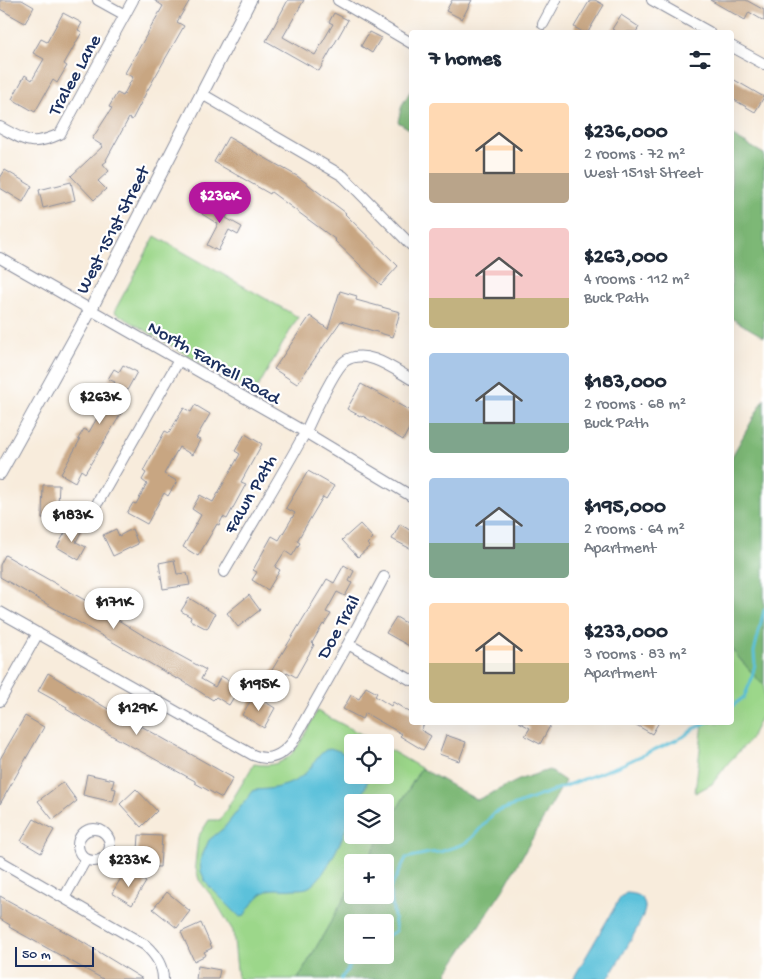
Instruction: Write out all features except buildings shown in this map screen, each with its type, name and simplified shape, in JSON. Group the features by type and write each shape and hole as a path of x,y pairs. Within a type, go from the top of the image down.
{"street":[{"path":"98,0 125,15"},
{"name":"Tralee Lane","path":"0,127 26,141 43,142 60,134 133,0"},
{"name":"West 151st Street","path":"0,473 91,309 250,0"},
{"path":"338,0 409,42"},
{"path":"542,24 556,0"},
{"path":"652,0 705,30"},
{"path":"734,48 764,64"},
{"path":"202,94 343,176 409,243"},
{"name":"North Farrell Road","path":"0,258 305,432 409,495"},
{"name":"Fawn Path","path":"224,572 305,432 332,379 345,361 357,357 375,358 409,378"},
{"path":"98,502 179,360"},
{"name":"Doe Trail","path":"38,633 259,758 272,758 285,752 292,743 384,577"},
{"path":"0,612 38,633 0,701"},
{"path":"348,644 409,679"},
{"path":"64,898 86,859"},
{"path":"0,861 145,945 161,966 163,979"}],"green space":[{"path":"409,93 409,129 398,122 402,105"},
{"path":"734,137 764,154 764,337 734,320"},
{"path":"155,236 298,317 254,394 114,312"},
{"path":"764,399 764,684 734,652 734,453"},
{"path":"734,652 764,684 764,711 750,740 728,763 712,784 695,793 703,725 734,725"},
{"path":"317,711 361,734 344,734 344,784 394,784 394,752 421,768 394,814 394,794 344,794 344,844 377,844 371,854 344,854 344,899 298,979 238,979 233,931 214,899 199,880 195,865 198,837 209,820 220,820 254,764 267,765 278,763 287,758 300,742"},
{"path":"421,768 477,800 521,779 549,770 565,781 503,890 447,973 449,979 298,979 344,899 344,904 394,904 394,854 371,854 377,844 394,844 394,814"}],"water":[{"path":"330,748 344,754 344,784 367,784 362,794 344,794 344,832 331,861 309,887 275,889 265,892 257,898 244,916 240,917 206,883 201,871 200,861 209,840 224,828 254,790 270,789 292,782 305,773 321,753"},
{"path":"626,893 642,898 645,908 635,932 608,979 573,979 620,898"}],"waterway":[{"path":"734,705 744,697 751,681 755,664 754,652 764,610"},
{"path":"394,914 390,889 406,858 440,852 464,844 472,838 494,813 621,765 683,737 702,725"},
{"path":"394,917 396,931 394,932"},
{"path":"341,979 351,964"}]}
